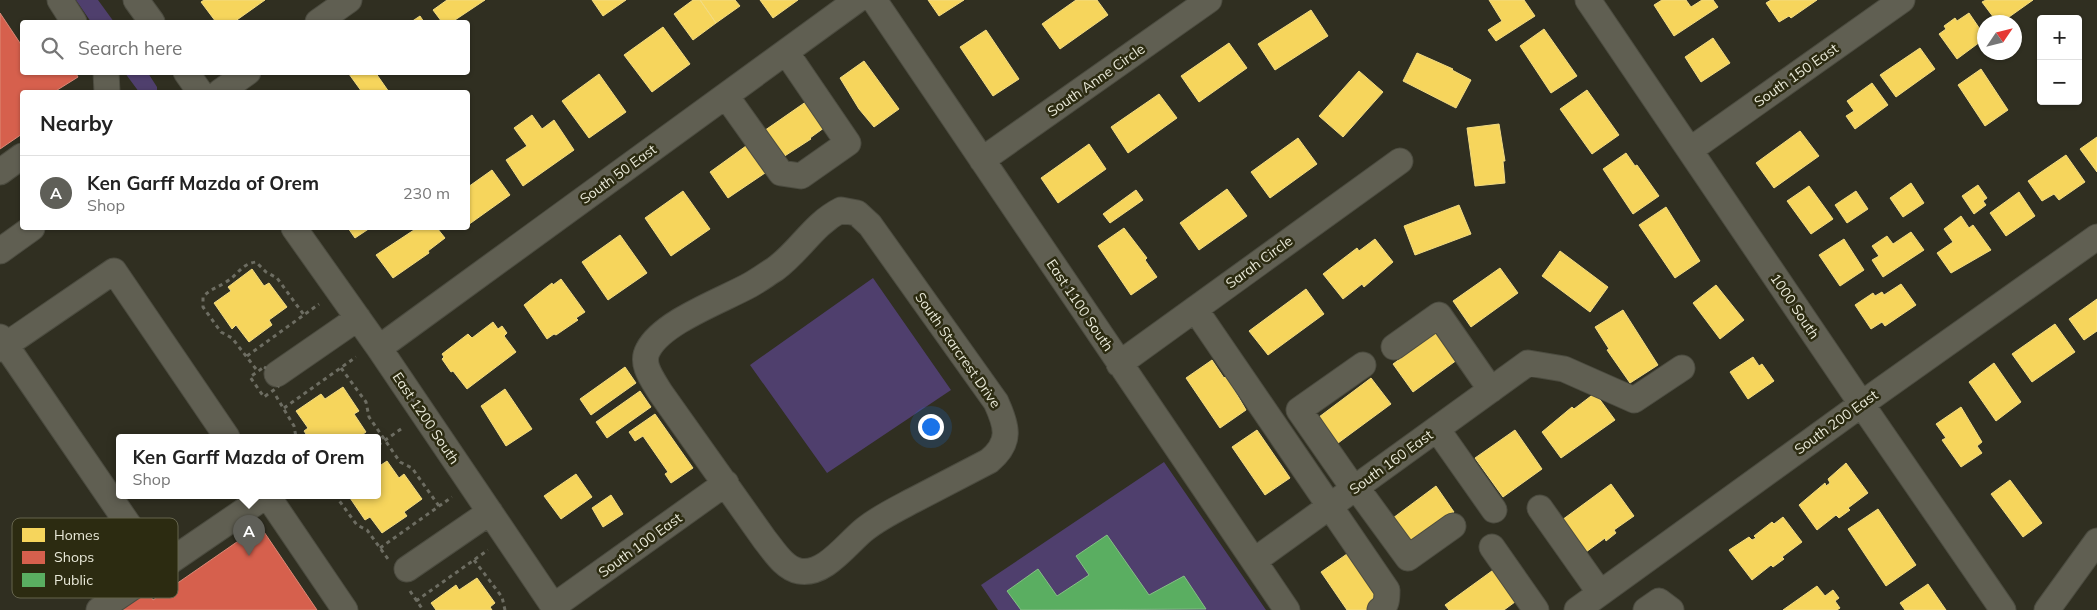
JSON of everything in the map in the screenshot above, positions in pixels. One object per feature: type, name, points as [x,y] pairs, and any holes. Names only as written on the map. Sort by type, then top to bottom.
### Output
[{"type":"street","points":[[60,0],[73,20]]},
{"type":"street","points":[[136,0],[151,20]]},
{"type":"street","points":[[321,20],[349,0]]},
{"type":"street","name":"South 50 East","points":[[367,353],[857,0]]},
{"type":"street","name":"East 1100 South","points":[[874,0],[1287,610]]},
{"type":"street","name":"South Anne Circle","points":[[982,160],[1209,0]]},
{"type":"street","name":"1000 South","points":[[1588,0],[1861,404],[2003,610]]},
{"type":"street","name":"South 150 East","points":[[1690,150],[1902,0]]},
{"type":"street","points":[[726,96],[781,173],[801,176],[848,143],[786,52]]},
{"type":"street","points":[[106,75],[107,90]]},
{"type":"street","points":[[188,75],[199,90]]},
{"type":"street","points":[[223,90],[244,75]]},
{"type":"street","points":[[0,172],[20,157]]},
{"type":"street","name":"Sarah Circle","points":[[1119,364],[1400,161]]},
{"type":"street","name":"South Starcrest Drive","points":[[841,210],[858,213],[870,225],[996,402],[1005,421],[1003,445],[999,452],[989,460],[884,516],[864,529],[833,558],[820,567],[809,571],[798,571],[782,560],[726,483],[660,392],[648,370],[645,360],[648,350],[669,329],[707,304],[750,285],[778,267],[818,225],[832,215],[841,210]]},
{"type":"street","points":[[0,251],[29,230]]},
{"type":"street","name":"East 1200 South","points":[[295,230],[358,318],[367,353],[490,512],[555,608]]},
{"type":"street","name":"South 200 East","points":[[1577,610],[1861,404],[2097,237]]},
{"type":"street","points":[[123,518],[2,344],[114,271],[225,434]]},
{"type":"street","points":[[1195,309],[1387,590],[1387,600],[1384,607],[1380,610]]},
{"type":"street","points":[[1394,347],[1439,315],[1491,390]]},
{"type":"street","points":[[269,379],[358,318]]},
{"type":"street","name":"South 160 East","points":[[1254,561],[1528,363],[1564,369],[1634,400],[1682,368]]},
{"type":"street","points":[[1363,365],[1300,410],[1355,488],[1408,558],[1453,526]]},
{"type":"street","points":[[1437,429],[1494,510]]},
{"type":"street","name":"South 100 East","points":[[555,608],[726,483]]},
{"type":"street","points":[[178,556],[261,499]]},
{"type":"street","points":[[270,499],[345,610]]},
{"type":"street","points":[[1540,508],[1600,593]]},
{"type":"street","points":[[401,572],[490,512]]},
{"type":"street","points":[[2047,610],[2097,541]]},
{"type":"street","points":[[1492,547],[1536,610]]},
{"type":"street","points":[[99,610],[117,598]]},
{"type":"street","points":[[1646,610],[1659,601],[1672,610]]},
{"type":"path","points":[[295,434],[294,426],[284,412],[284,408],[269,379],[244,355],[232,338],[221,332],[203,307],[203,298],[209,290],[227,282],[243,266],[256,262],[266,272],[278,278],[304,315]]},
{"type":"path","points":[[247,356],[319,304]]},
{"type":"path","points":[[284,408],[341,368],[367,353]]},
{"type":"path","points":[[341,368],[366,402],[369,418],[381,434]]},
{"type":"path","points":[[381,443],[404,426]]},
{"type":"path","points":[[381,434],[400,462],[412,468],[439,506]]},
{"type":"path","points":[[380,548],[452,497]]},
{"type":"path","points":[[337,499],[357,525],[368,530],[380,548],[401,572],[416,601],[423,610]]},
{"type":"path","points":[[416,601],[488,550]]},
{"type":"path","points":[[474,560],[502,597],[505,610]]},
{"type":"shaded area","points":[[76,0],[98,0],[113,20],[90,20]]},
{"type":"shaded area","points":[[126,75],[149,75],[157,87],[157,90],[138,90]]},
{"type":"shaded area","points":[[873,278],[951,390],[827,473],[750,365]]},
{"type":"shaded area","points":[[1164,462],[1266,610],[998,610],[981,585]]},
{"type":"building: Homes","points":[[204,0],[265,0],[237,20],[214,20],[201,2]]},
{"type":"building: Homes","points":[[447,0],[485,0],[455,20],[440,20],[433,10]]},
{"type":"building: Homes","points":[[592,0],[626,0],[603,16]]},
{"type":"building: Homes","points":[[693,0],[700,0],[716,23],[693,40],[674,14]]},
{"type":"building: Homes","points":[[700,0],[735,0],[740,6],[716,23]]},
{"type":"building: Homes","points":[[760,0],[798,0],[773,18]]},
{"type":"building: Homes","points":[[928,0],[964,0],[939,16]]},
{"type":"building: Homes","points":[[1076,0],[1097,0],[1108,15],[1060,49],[1042,24]]},
{"type":"building: Homes","points":[[1489,0],[1524,0],[1535,16],[1496,41],[1488,30],[1502,21]]},
{"type":"building: Homes","points":[[1662,0],[1686,0],[1691,7],[1702,0],[1713,0],[1718,7],[1674,36],[1654,5]]},
{"type":"building: Homes","points":[[1771,0],[1817,0],[1791,18],[1789,16],[1779,22],[1766,3]]},
{"type":"building: Homes","points":[[1986,0],[2033,0],[2012,15],[1992,15],[1982,2]]},
{"type":"building: Homes","points":[[1311,10],[1328,36],[1275,70],[1258,44]]},
{"type":"building: Homes","points":[[1969,13],[1977,25],[1977,44],[1957,59],[1939,34],[1946,29],[1944,26],[1955,18],[1957,21]]},
{"type":"building: Homes","points":[[420,16],[423,20],[414,20]]},
{"type":"building: Homes","points":[[663,27],[690,64],[652,92],[624,55]]},
{"type":"building: Homes","points":[[1544,29],[1577,76],[1551,93],[1520,46]]},
{"type":"building: Homes","points":[[986,30],[1019,79],[993,96],[960,47]]},
{"type":"building: Homes","points":[[1713,38],[1730,63],[1701,82],[1685,57]]},
{"type":"building: Homes","points":[[1229,43],[1247,68],[1199,102],[1181,76]]},
{"type":"building: Homes","points":[[1920,48],[1935,69],[1896,97],[1880,75]]},
{"type":"building: Homes","points":[[1417,53],[1453,69],[1471,80],[1456,108],[1403,81]]},
{"type":"building: Homes","points":[[864,61],[899,109],[874,127],[859,109],[840,78]]},
{"type":"building: Homes","points":[[1981,69],[2008,110],[1985,126],[1958,85]]},
{"type":"building: Homes","points":[[1359,71],[1383,92],[1343,137],[1319,116]]},
{"type":"building: Homes","points":[[599,74],[626,112],[589,138],[562,101]]},
{"type":"building: Homes","points":[[350,75],[377,75],[388,90],[361,90]]},
{"type":"building: Homes","points":[[1872,83],[1888,105],[1855,129],[1846,116],[1854,111],[1847,101]]},
{"type":"building: Homes","points":[[1587,90],[1619,135],[1592,154],[1560,109]]},
{"type":"building: Homes","points":[[1159,94],[1177,118],[1128,153],[1111,127]]},
{"type":"building: Homes","points":[[810,99],[828,125],[811,139],[780,159],[761,133]]},
{"type":"building: Homes","points":[[532,115],[542,129],[554,120],[574,150],[523,186],[506,160],[527,146],[514,128]]},
{"type":"building: Homes","points":[[1499,124],[1505,161],[1503,161],[1505,183],[1475,186],[1467,128]]},
{"type":"building: Homes","points":[[1800,131],[1819,156],[1774,188],[1756,163]]},
{"type":"building: Homes","points":[[2097,137],[2097,172],[2080,149]]},
{"type":"building: Homes","points":[[1298,138],[1317,164],[1270,198],[1251,172]]},
{"type":"building: Homes","points":[[1089,144],[1106,169],[1058,203],[1041,178]]},
{"type":"building: Homes","points":[[746,146],[765,173],[728,198],[710,172]]},
{"type":"building: Homes","points":[[1626,153],[1659,196],[1633,214],[1603,169]]},
{"type":"building: Homes","points":[[2066,155],[2085,182],[2059,200],[2054,194],[2042,201],[2028,181]]},
{"type":"building: Homes","points":[[492,170],[510,195],[470,224],[470,186]]},
{"type":"building: Homes","points":[[1911,183],[1924,203],[1903,217],[1890,198]]},
{"type":"building: Homes","points":[[1978,185],[1987,198],[1983,201],[1986,205],[1974,214],[1962,196]]},
{"type":"building: Homes","points":[[1809,186],[1833,219],[1811,234],[1787,201]]},
{"type":"building: Homes","points":[[1227,189],[1247,216],[1199,250],[1180,223]]},
{"type":"building: Homes","points":[[1136,190],[1143,200],[1110,223],[1103,214]]},
{"type":"building: Homes","points":[[683,191],[710,229],[671,256],[645,218]]},
{"type":"building: Homes","points":[[1856,191],[1868,209],[1847,223],[1835,205]]},
{"type":"building: Homes","points":[[2019,192],[2035,216],[2006,236],[1990,213]]},
{"type":"building: Homes","points":[[1459,205],[1471,234],[1415,255],[1404,226]]},
{"type":"building: Homes","points":[[1666,207],[1700,261],[1675,278],[1639,225]]},
{"type":"building: Homes","points":[[1961,216],[1969,228],[1973,225],[1991,250],[1951,273],[1937,253],[1953,242],[1944,229]]},
{"type":"building: Homes","points":[[1124,228],[1147,258],[1145,260],[1157,277],[1131,295],[1098,246]]},
{"type":"building: Homes","points":[[349,230],[367,230],[355,238]]},
{"type":"building: Homes","points":[[414,230],[439,230],[445,238],[428,251],[429,253],[393,278],[376,255]]},
{"type":"building: Homes","points":[[1911,232],[1924,250],[1883,277],[1872,260],[1879,256],[1872,246],[1887,236],[1893,244]]},
{"type":"building: Homes","points":[[620,235],[647,273],[608,300],[582,262]]},
{"type":"building: Homes","points":[[1375,239],[1393,262],[1364,287],[1362,284],[1343,299],[1323,274],[1357,248],[1359,251]]},
{"type":"building: Homes","points":[[1844,239],[1864,270],[1840,286],[1819,255]]},
{"type":"building: Homes","points":[[1560,251],[1608,287],[1590,312],[1542,276]]},
{"type":"building: Homes","points":[[1500,268],[1518,293],[1471,327],[1453,301]]},
{"type":"building: Homes","points":[[252,269],[264,286],[269,283],[287,307],[269,320],[272,325],[249,342],[236,325],[232,329],[214,303],[231,291],[228,287]]},
{"type":"building: Homes","points":[[561,279],[585,312],[576,318],[578,320],[547,339],[524,305],[552,283],[553,285]]},
{"type":"building: Homes","points":[[1901,284],[1916,305],[1885,326],[1882,322],[1871,329],[1855,305],[1873,293],[1875,296],[1882,292],[1884,295]]},
{"type":"building: Homes","points":[[1716,285],[1744,320],[1720,339],[1693,303]]},
{"type":"building: Homes","points":[[1306,289],[1324,314],[1268,355],[1249,331]]},
{"type":"building: Homes","points":[[2097,299],[2097,331],[2084,340],[2069,319]]},
{"type":"building: Homes","points":[[1623,310],[1658,365],[1630,383],[1607,350],[1609,349],[1595,327]]},
{"type":"building: Homes","points":[[493,322],[498,329],[502,326],[507,333],[504,336],[516,352],[467,389],[453,371],[451,372],[442,359],[444,357],[442,354],[468,334],[472,338]]},
{"type":"building: Homes","points":[[2055,324],[2075,352],[2032,382],[2012,354]]},
{"type":"building: Homes","points":[[1441,329],[1461,357],[1413,392],[1393,364]]},
{"type":"building: Homes","points":[[1753,357],[1759,366],[1762,364],[1774,381],[1748,399],[1730,372]]},
{"type":"building: Homes","points":[[1212,360],[1224,378],[1226,376],[1246,410],[1220,428],[1186,378]]},
{"type":"building: Homes","points":[[1994,363],[2021,402],[1996,421],[1969,382]]},
{"type":"building: Homes","points":[[625,367],[636,383],[591,415],[580,399]]},
{"type":"building: Homes","points":[[1371,378],[1391,404],[1334,446],[1315,420]]},
{"type":"building: Homes","points":[[343,387],[359,411],[354,414],[366,432],[363,434],[306,434],[304,431],[308,428],[296,411],[321,394],[325,399]]},
{"type":"building: Homes","points":[[505,389],[532,429],[506,446],[481,406]]},
{"type":"building: Homes","points":[[640,391],[651,407],[607,438],[596,422]]},
{"type":"building: Homes","points":[[1595,393],[1615,420],[1561,458],[1542,432],[1572,407],[1574,409]]},
{"type":"building: Homes","points":[[1961,407],[1982,442],[1977,446],[1982,453],[1961,467],[1942,440],[1946,438],[1936,424]]},
{"type":"building: Homes","points":[[655,414],[693,468],[671,483],[665,474],[668,472],[643,436],[635,441],[629,432]]},
{"type":"building: Homes","points":[[1257,430],[1290,478],[1265,495],[1232,447]]},
{"type":"building: Homes","points":[[1515,430],[1542,469],[1503,497],[1475,458]]},
{"type":"building: Homes","points":[[387,461],[399,478],[404,474],[422,499],[404,512],[407,516],[382,533],[370,517],[365,520],[351,499],[381,499],[381,465]]},
{"type":"building: Homes","points":[[1846,463],[1868,493],[1848,508],[1850,510],[1839,518],[1836,515],[1817,530],[1799,505],[1825,483],[1826,486],[1830,483],[1828,479]]},
{"type":"building: Homes","points":[[576,474],[592,497],[561,519],[544,496]]},
{"type":"building: Homes","points":[[2010,480],[2042,523],[2023,537],[1991,494]]},
{"type":"building: Homes","points":[[1611,484],[1634,516],[1614,530],[1616,533],[1606,541],[1605,538],[1586,552],[1562,520]]},
{"type":"building: Homes","points":[[1436,486],[1454,512],[1407,546],[1389,521]]},
{"type":"building: Homes","points":[[611,495],[623,514],[603,527],[592,508]]},
{"type":"building: Homes","points":[[1878,509],[1916,565],[1886,586],[1848,529]]},
{"type":"building: Homes","points":[[1783,517],[1802,542],[1782,557],[1784,559],[1773,567],[1771,565],[1752,580],[1729,550],[1749,537],[1752,540],[1756,538],[1754,536],[1772,522],[1774,524]]},
{"type":"building: Homes","points":[[1347,554],[1383,606],[1377,610],[1347,610],[1321,572]]},
{"type":"building: Homes","points":[[1496,568],[1519,599],[1504,610],[1449,610],[1445,605]]},
{"type":"building: Homes","points":[[477,578],[495,603],[490,607],[492,610],[436,610],[431,603],[456,585],[459,590]]},
{"type":"building: Homes","points":[[1928,584],[1946,610],[1905,610],[1900,603]]},
{"type":"building: Homes","points":[[1817,586],[1825,596],[1833,590],[1839,598],[1835,601],[1840,608],[1837,610],[1783,610]]},
{"type":"building: Shops","points":[[0,13],[20,43],[20,75],[77,75],[78,77],[57,90],[20,90],[20,135],[0,149]]},
{"type":"building: Shops","points":[[260,526],[317,610],[109,610],[126,598],[152,598],[153,600],[156,598],[178,598],[178,583]]},
{"type":"building: Public","points":[[1107,535],[1149,595],[1184,576],[1206,609],[1021,610],[1007,591],[1038,569],[1057,596],[1089,575],[1076,556]]},
{"type":"place","name":"Ken Garff Mazda of Orem","points":[[249,556]]}]
